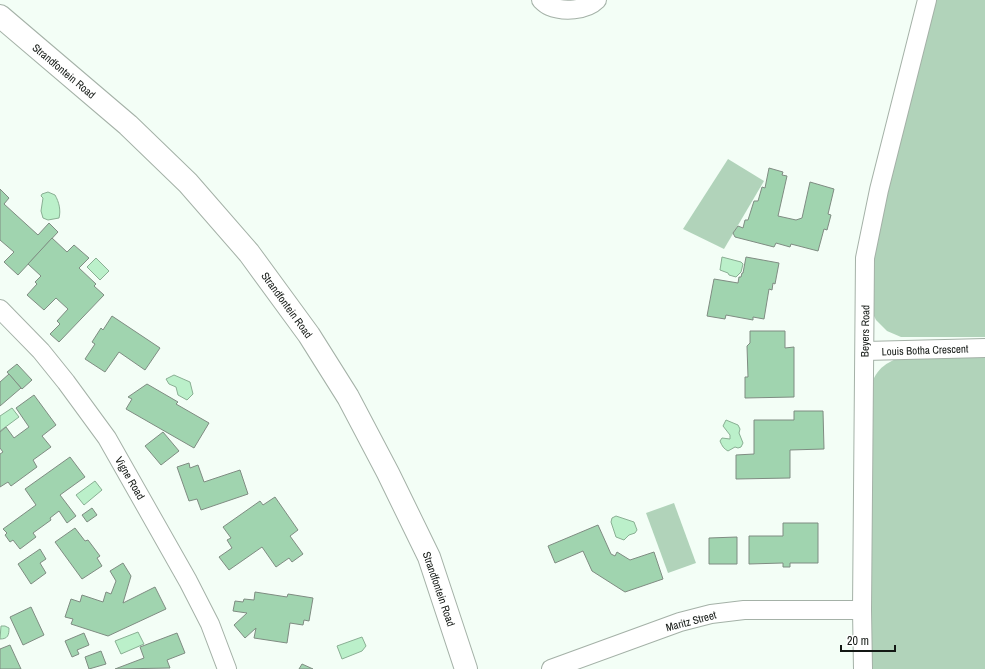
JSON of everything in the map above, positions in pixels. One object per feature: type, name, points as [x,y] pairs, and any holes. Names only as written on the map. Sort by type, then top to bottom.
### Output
[{"type":"main road","name":"Strandfontein Road","points":[[0,16],[128,125],[188,183],[249,253],[309,335],[348,397],[388,473],[429,557],[466,669]]},
{"type":"street","points":[[541,0],[548,6],[563,9],[580,8],[597,0]]},
{"type":"street","name":"Beyers Road","points":[[863,669],[862,610],[865,258],[879,190],[927,0]]},
{"type":"street","name":"Vigne Road","points":[[0,309],[42,351],[107,438],[188,581],[210,624],[227,669]]},
{"type":"street","name":"Louis Botha Crescent","points":[[864,352],[985,348]]},
{"type":"street","name":"Maritz Street","points":[[551,669],[680,622],[711,614],[744,610],[862,610]]},
{"type":"shaded area","points":[[935,0],[985,0],[985,337],[901,337],[887,331],[876,320],[865,298],[869,261]]},
{"type":"shaded area","points":[[728,159],[764,181],[724,249],[683,229]]},
{"type":"shaded area","points":[[48,192],[55,195],[58,200],[60,209],[59,218],[48,220],[43,218],[41,211],[43,198],[41,196],[42,194]]},
{"type":"shaded area","points":[[722,257],[741,262],[743,264],[741,272],[736,277],[720,270]]},
{"type":"shaded area","points":[[96,258],[109,271],[100,280],[87,267]]},
{"type":"shaded area","points":[[985,356],[985,669],[872,669],[869,396],[872,383],[878,372],[886,364],[899,358]]},
{"type":"shaded area","points":[[174,375],[190,382],[193,394],[187,400],[178,395],[176,387],[169,384],[166,379]]},
{"type":"shaded area","points":[[12,408],[19,417],[0,431],[0,416]]},
{"type":"shaded area","points":[[726,420],[738,425],[743,443],[741,447],[735,447],[728,451],[723,447],[720,441],[722,438],[730,439],[730,435],[723,426]]},
{"type":"shaded area","points":[[95,481],[102,490],[84,505],[76,495]]},
{"type":"shaded area","points":[[674,503],[696,563],[668,573],[646,513]]},
{"type":"shaded area","points":[[616,516],[634,522],[637,530],[635,533],[629,535],[624,540],[616,537],[611,522],[612,518]]},
{"type":"shaded area","points":[[1,626],[9,628],[8,635],[3,639],[0,639]]},
{"type":"shaded area","points":[[138,632],[144,644],[121,654],[115,641]]},
{"type":"shaded area","points":[[362,637],[366,646],[362,651],[342,659],[337,646]]},
{"type":"building","points":[[769,168],[783,172],[782,175],[787,176],[778,216],[796,220],[802,218],[810,182],[834,189],[828,214],[831,215],[827,230],[824,229],[818,251],[791,244],[790,247],[776,243],[774,247],[735,237],[733,233],[738,226],[743,228],[745,220],[748,220],[754,201],[758,201],[762,187],[765,188]]},
{"type":"building","points":[[0,189],[9,198],[4,204],[38,235],[49,223],[58,232],[18,275],[4,262],[14,252],[0,240]]},
{"type":"building","points":[[52,238],[67,252],[74,245],[89,258],[79,268],[96,284],[94,286],[104,295],[59,342],[50,334],[60,324],[57,321],[68,309],[56,298],[44,310],[27,295],[37,284],[35,282],[41,276],[28,264]]},
{"type":"building","points":[[746,257],[779,263],[775,284],[773,283],[772,290],[769,289],[764,319],[753,317],[753,320],[726,315],[725,319],[707,316],[714,279],[738,283],[739,277],[741,277],[743,273]]},
{"type":"building","points":[[112,316],[160,348],[145,370],[119,352],[105,372],[85,359],[95,344],[92,342],[101,328],[103,330]]},
{"type":"building","points":[[750,331],[785,331],[785,348],[794,347],[794,397],[745,398],[745,377],[748,377],[747,346],[750,343]]},
{"type":"building","points":[[17,364],[32,380],[22,389],[7,372]]},
{"type":"building","points":[[9,374],[21,388],[0,406],[0,382]]},
{"type":"building","points":[[147,384],[178,402],[176,404],[209,423],[194,448],[126,409],[132,399],[128,397]]},
{"type":"building","points":[[34,395],[56,425],[42,436],[51,447],[33,460],[37,467],[11,486],[8,482],[0,487],[0,454],[3,452],[0,448],[0,432],[6,427],[14,438],[29,427],[16,408]]},
{"type":"building","points":[[794,411],[823,411],[824,449],[790,450],[790,478],[736,479],[736,455],[754,454],[754,420],[794,420]]},
{"type":"building","points":[[163,432],[179,451],[161,465],[145,446]]},
{"type":"building","points":[[70,457],[85,477],[60,495],[76,516],[67,523],[59,511],[50,518],[51,520],[33,533],[36,537],[20,549],[13,540],[10,542],[5,535],[7,533],[3,529],[36,505],[25,489]]},
{"type":"building","points":[[189,463],[190,468],[198,465],[204,482],[240,470],[248,494],[201,510],[197,499],[189,501],[177,467]]},
{"type":"building","points":[[275,497],[298,530],[290,536],[303,554],[292,562],[289,558],[276,567],[262,547],[229,570],[219,557],[232,548],[227,540],[231,538],[223,527],[260,501],[263,505]]},
{"type":"building","points":[[92,508],[97,515],[87,522],[82,515]]},
{"type":"building","points":[[783,523],[818,523],[818,563],[790,563],[790,567],[783,567],[783,563],[749,564],[749,536],[783,536]]},
{"type":"building","points":[[598,525],[611,554],[615,556],[617,552],[630,560],[654,552],[663,579],[625,592],[592,571],[583,551],[555,563],[548,546]]},
{"type":"building","points":[[75,528],[85,541],[88,540],[100,556],[97,558],[102,566],[82,579],[55,542]]},
{"type":"building","points":[[737,537],[737,564],[709,564],[709,538]]},
{"type":"building","points":[[40,549],[46,559],[40,563],[46,573],[31,584],[18,564]]},
{"type":"building","points":[[123,563],[131,576],[123,603],[155,587],[166,609],[108,636],[71,624],[73,619],[65,617],[71,599],[80,602],[82,595],[103,602],[106,592],[111,594],[116,581],[110,571]]},
{"type":"building","points":[[255,592],[287,597],[288,594],[313,598],[309,621],[304,620],[303,625],[290,623],[287,643],[254,638],[256,628],[245,638],[234,625],[247,613],[233,611],[235,601],[243,602],[244,599],[254,600]]},
{"type":"building","points":[[31,607],[44,635],[23,645],[10,617]]},
{"type":"building","points":[[84,633],[89,645],[77,650],[79,654],[72,657],[65,641]]},
{"type":"building","points":[[177,633],[185,653],[167,660],[170,668],[115,669],[144,658],[140,647]]},
{"type":"building","points":[[10,645],[21,669],[0,669],[0,649]]},
{"type":"building","points":[[101,651],[106,664],[89,669],[85,657]]},
{"type":"building","points":[[302,664],[313,669],[299,669]]}]
